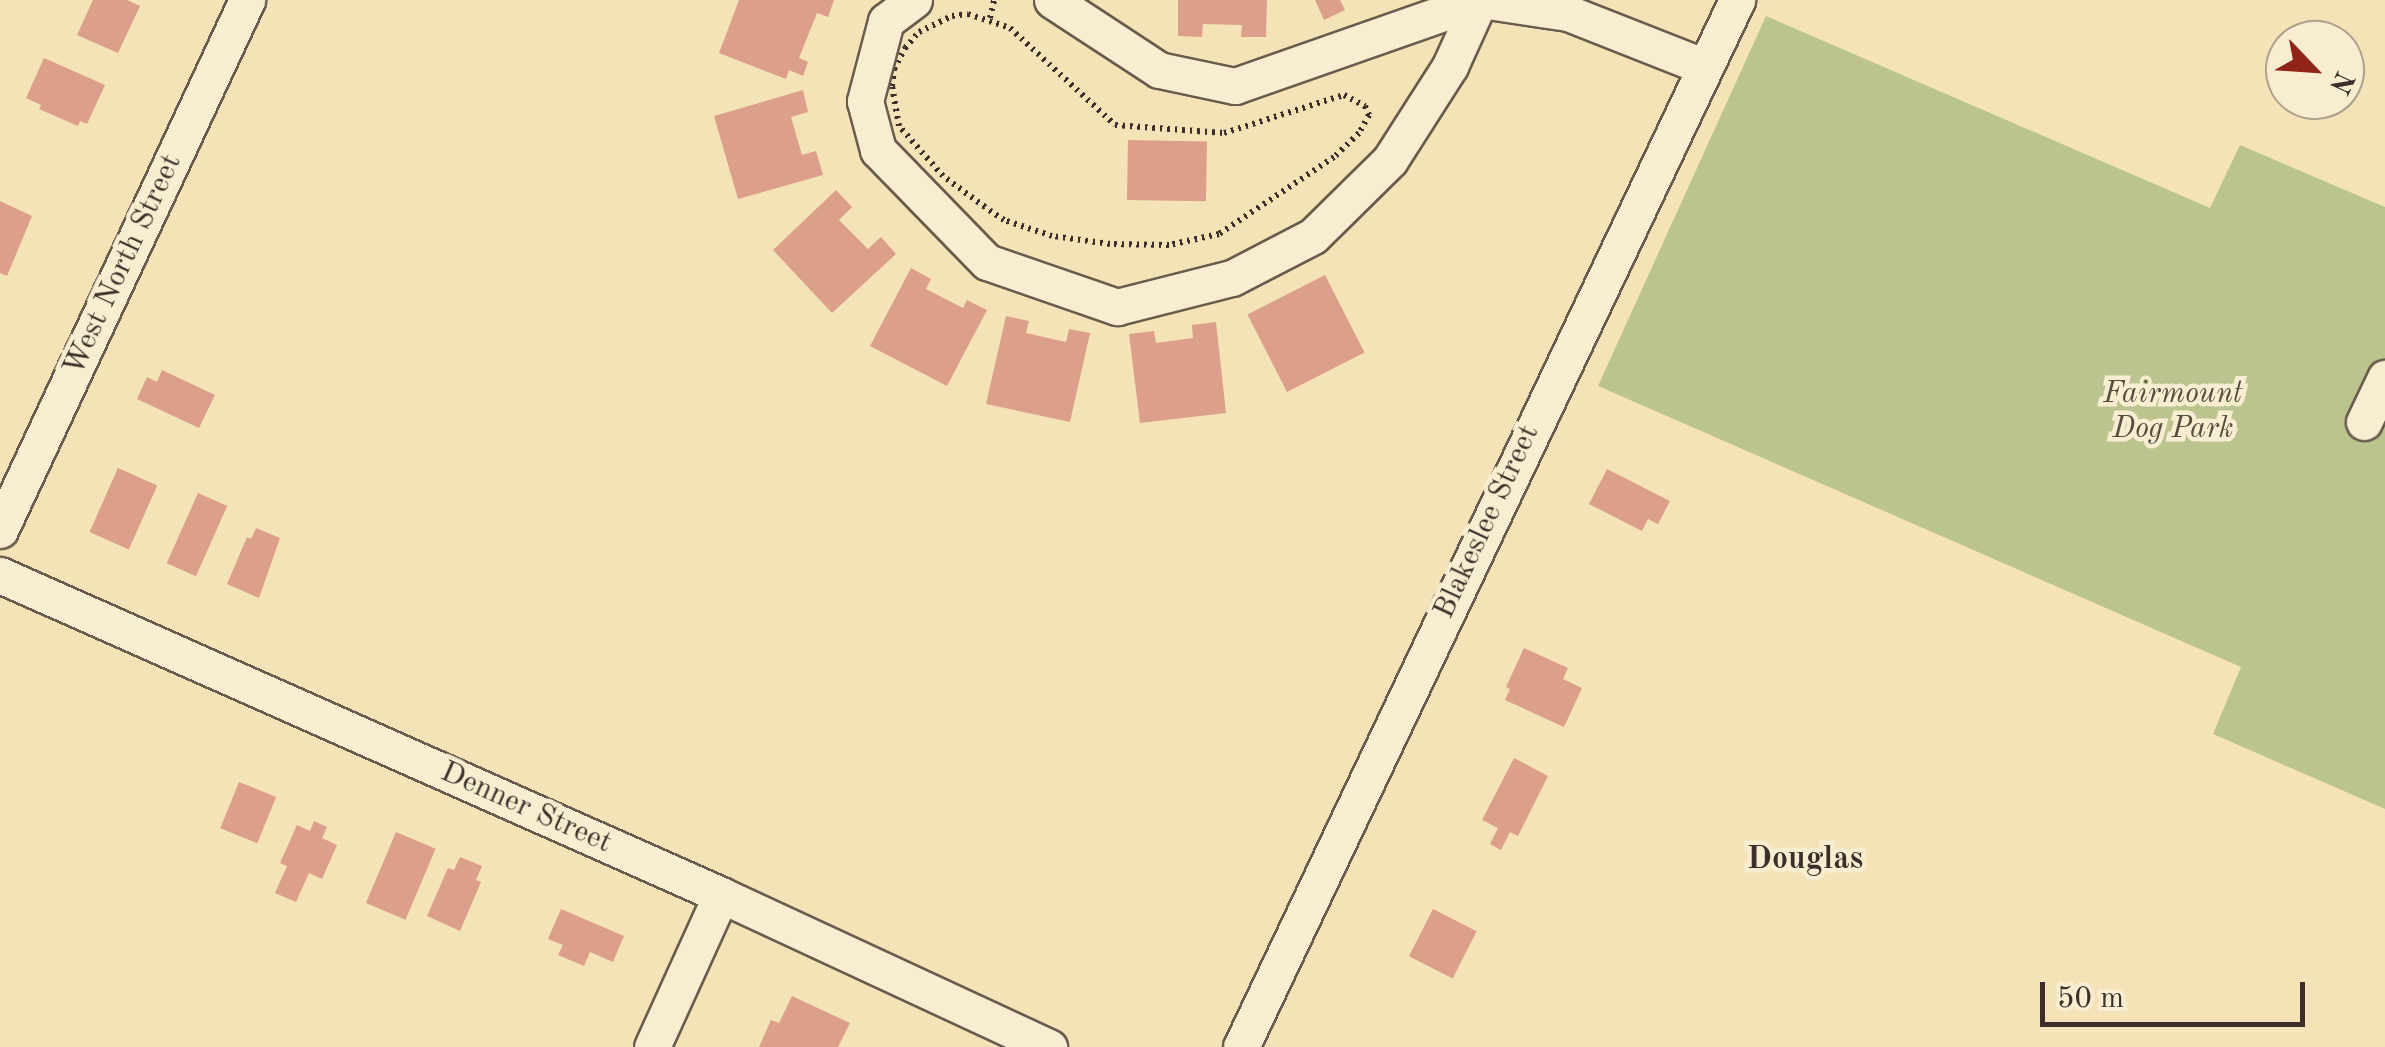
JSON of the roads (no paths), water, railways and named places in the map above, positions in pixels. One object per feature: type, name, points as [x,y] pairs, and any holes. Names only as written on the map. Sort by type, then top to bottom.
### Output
[{"type":"street","name":"West North Street","points":[[0,530],[248,0]]},
{"type":"street","points":[[914,0],[886,21],[865,102],[878,150],[986,262],[1117,307],[1232,278],[1314,236],[1390,160],[1450,66],[1480,0]]},
{"type":"street","points":[[1052,0],[1160,70],[1235,86],[1480,0],[1568,13],[1705,67]]},
{"type":"street","name":"Blakeslee Street","points":[[1241,1047],[1737,0]]},
{"type":"street","points":[[2364,422],[2385,378]]},
{"type":"street","name":"Denner Street","points":[[0,575],[721,894],[1049,1047]]},
{"type":"street","points":[[652,1047],[721,894]]},
{"type":"district","name":"Douglas","points":[[1805,860]]},
{"type":"park label","name":"Fairmount Dog Park","points":[[2173,411]]}]
